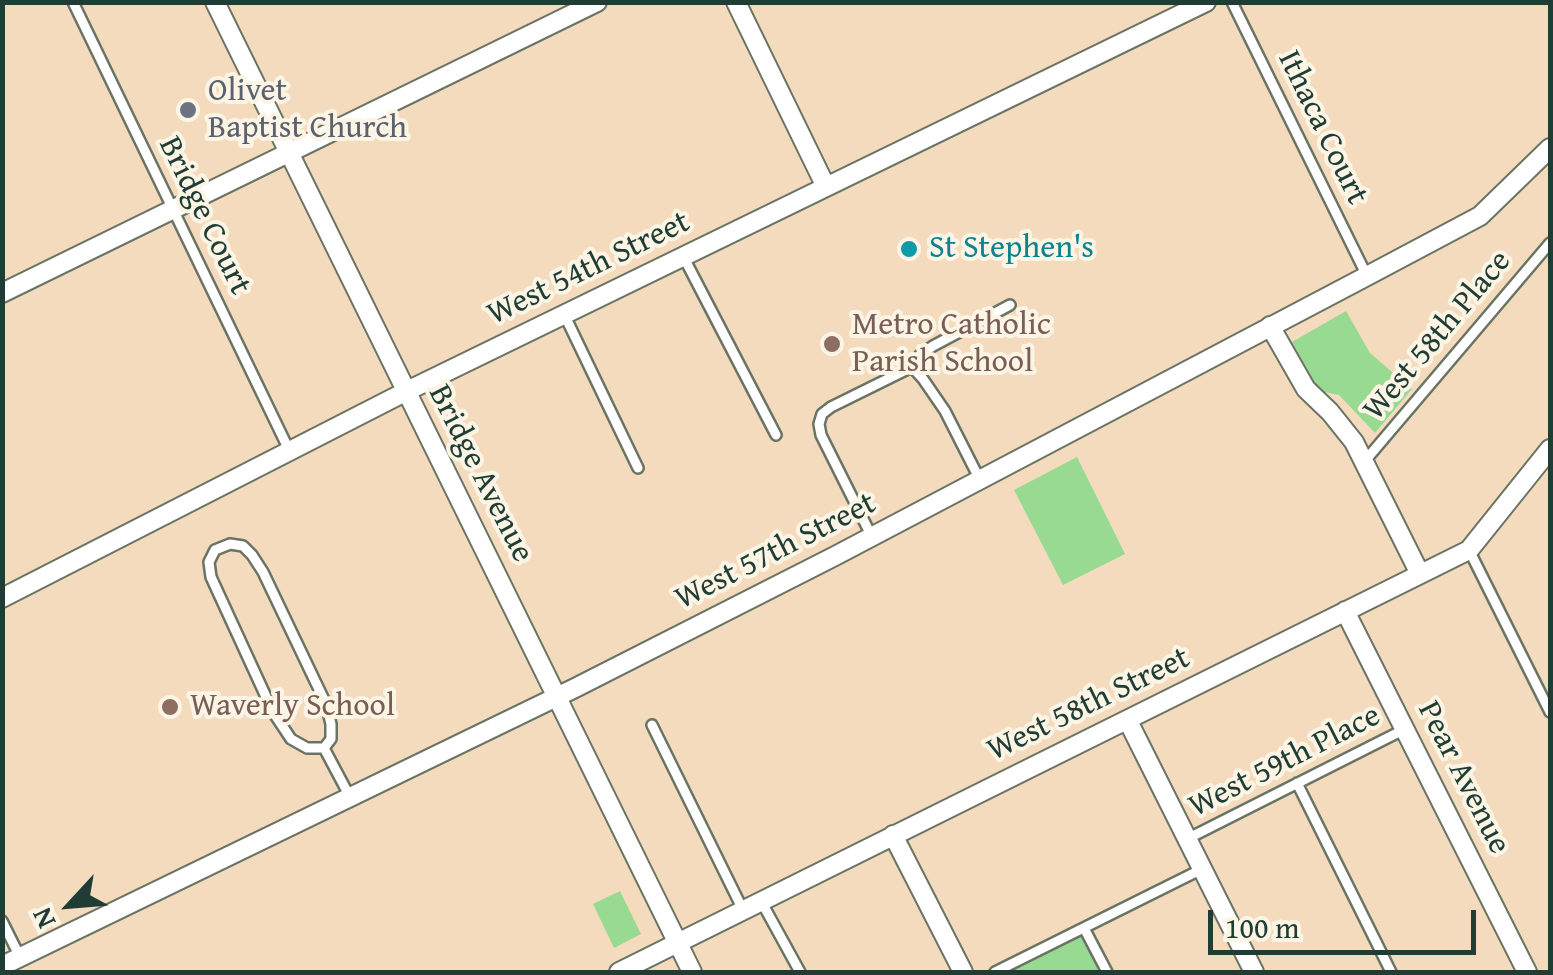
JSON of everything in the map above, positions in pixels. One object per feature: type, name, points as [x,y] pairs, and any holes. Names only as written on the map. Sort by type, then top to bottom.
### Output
[{"type":"street","name":"Bridge Avenue","points":[[215,2],[692,972]]},
{"type":"street","points":[[2,292],[597,2]]},
{"type":"street","points":[[736,2],[826,187]]},
{"type":"street","name":"West 54th Street","points":[[2,598],[405,392],[1206,2]]},
{"type":"street","name":"West 57th Street","points":[[2,966],[558,696],[872,537],[1367,276],[1480,216],[1550,148]]},
{"type":"street","points":[[1270,326],[1306,389],[1354,442],[1420,574]]},
{"type":"street","name":"West 58th Street","points":[[619,972],[1468,550],[1550,449]]},
{"type":"street","name":"Pear Avenue","points":[[1346,610],[1527,972]]},
{"type":"street","points":[[1128,720],[1254,972]]},
{"type":"street","points":[[893,835],[964,972]]},
{"type":"lane","name":"Bridge Court","points":[[72,2],[290,452]]},
{"type":"lane","name":"Ithaca Court","points":[[1232,2],[1367,276]]},
{"type":"lane","name":"West 58th Place","points":[[1364,462],[1550,242]]},
{"type":"lane","points":[[682,256],[776,435]]},
{"type":"lane","points":[[872,537],[822,434],[822,414],[830,406],[912,367],[920,354],[1010,305]]},
{"type":"lane","points":[[564,314],[638,468]]},
{"type":"lane","points":[[912,367],[940,402],[980,480]]},
{"type":"lane","points":[[230,544],[242,546],[262,572],[326,704],[331,739],[324,748],[308,748],[291,739],[272,712],[212,578],[208,562],[216,550],[230,544]]},
{"type":"lane","points":[[1468,550],[1550,712]]},
{"type":"lane","points":[[652,725],[744,910]]},
{"type":"lane","name":"West 59th Place","points":[[1187,839],[1405,729]]},
{"type":"lane","points":[[324,748],[350,797]]},
{"type":"lane","points":[[1297,783],[1391,972]]},
{"type":"lane","name":"West 59th Place","points":[[995,972],[1202,868]]},
{"type":"lane","points":[[761,902],[800,972]]},
{"type":"lane","points":[[2,920],[20,957]]},
{"type":"lane","points":[[1084,928],[1106,972]]},
{"type":"green space","points":[[1346,311],[1370,353],[1412,389],[1375,433],[1339,395],[1319,391],[1292,342]]},
{"type":"green space","points":[[1077,457],[1125,554],[1063,585],[1014,490]]},
{"type":"green space","points":[[620,891],[641,934],[614,948],[593,904]]},
{"type":"green space","points":[[1084,928],[1107,972],[995,972]]},
{"type":"place","name":"Olivet Baptist Church","points":[[188,110]]},
{"type":"place","name":"St Stephen's","points":[[909,249]]},
{"type":"place","name":"Metro Catholic Parish School","points":[[832,344]]},
{"type":"place","name":"Waverly School","points":[[170,707]]}]
